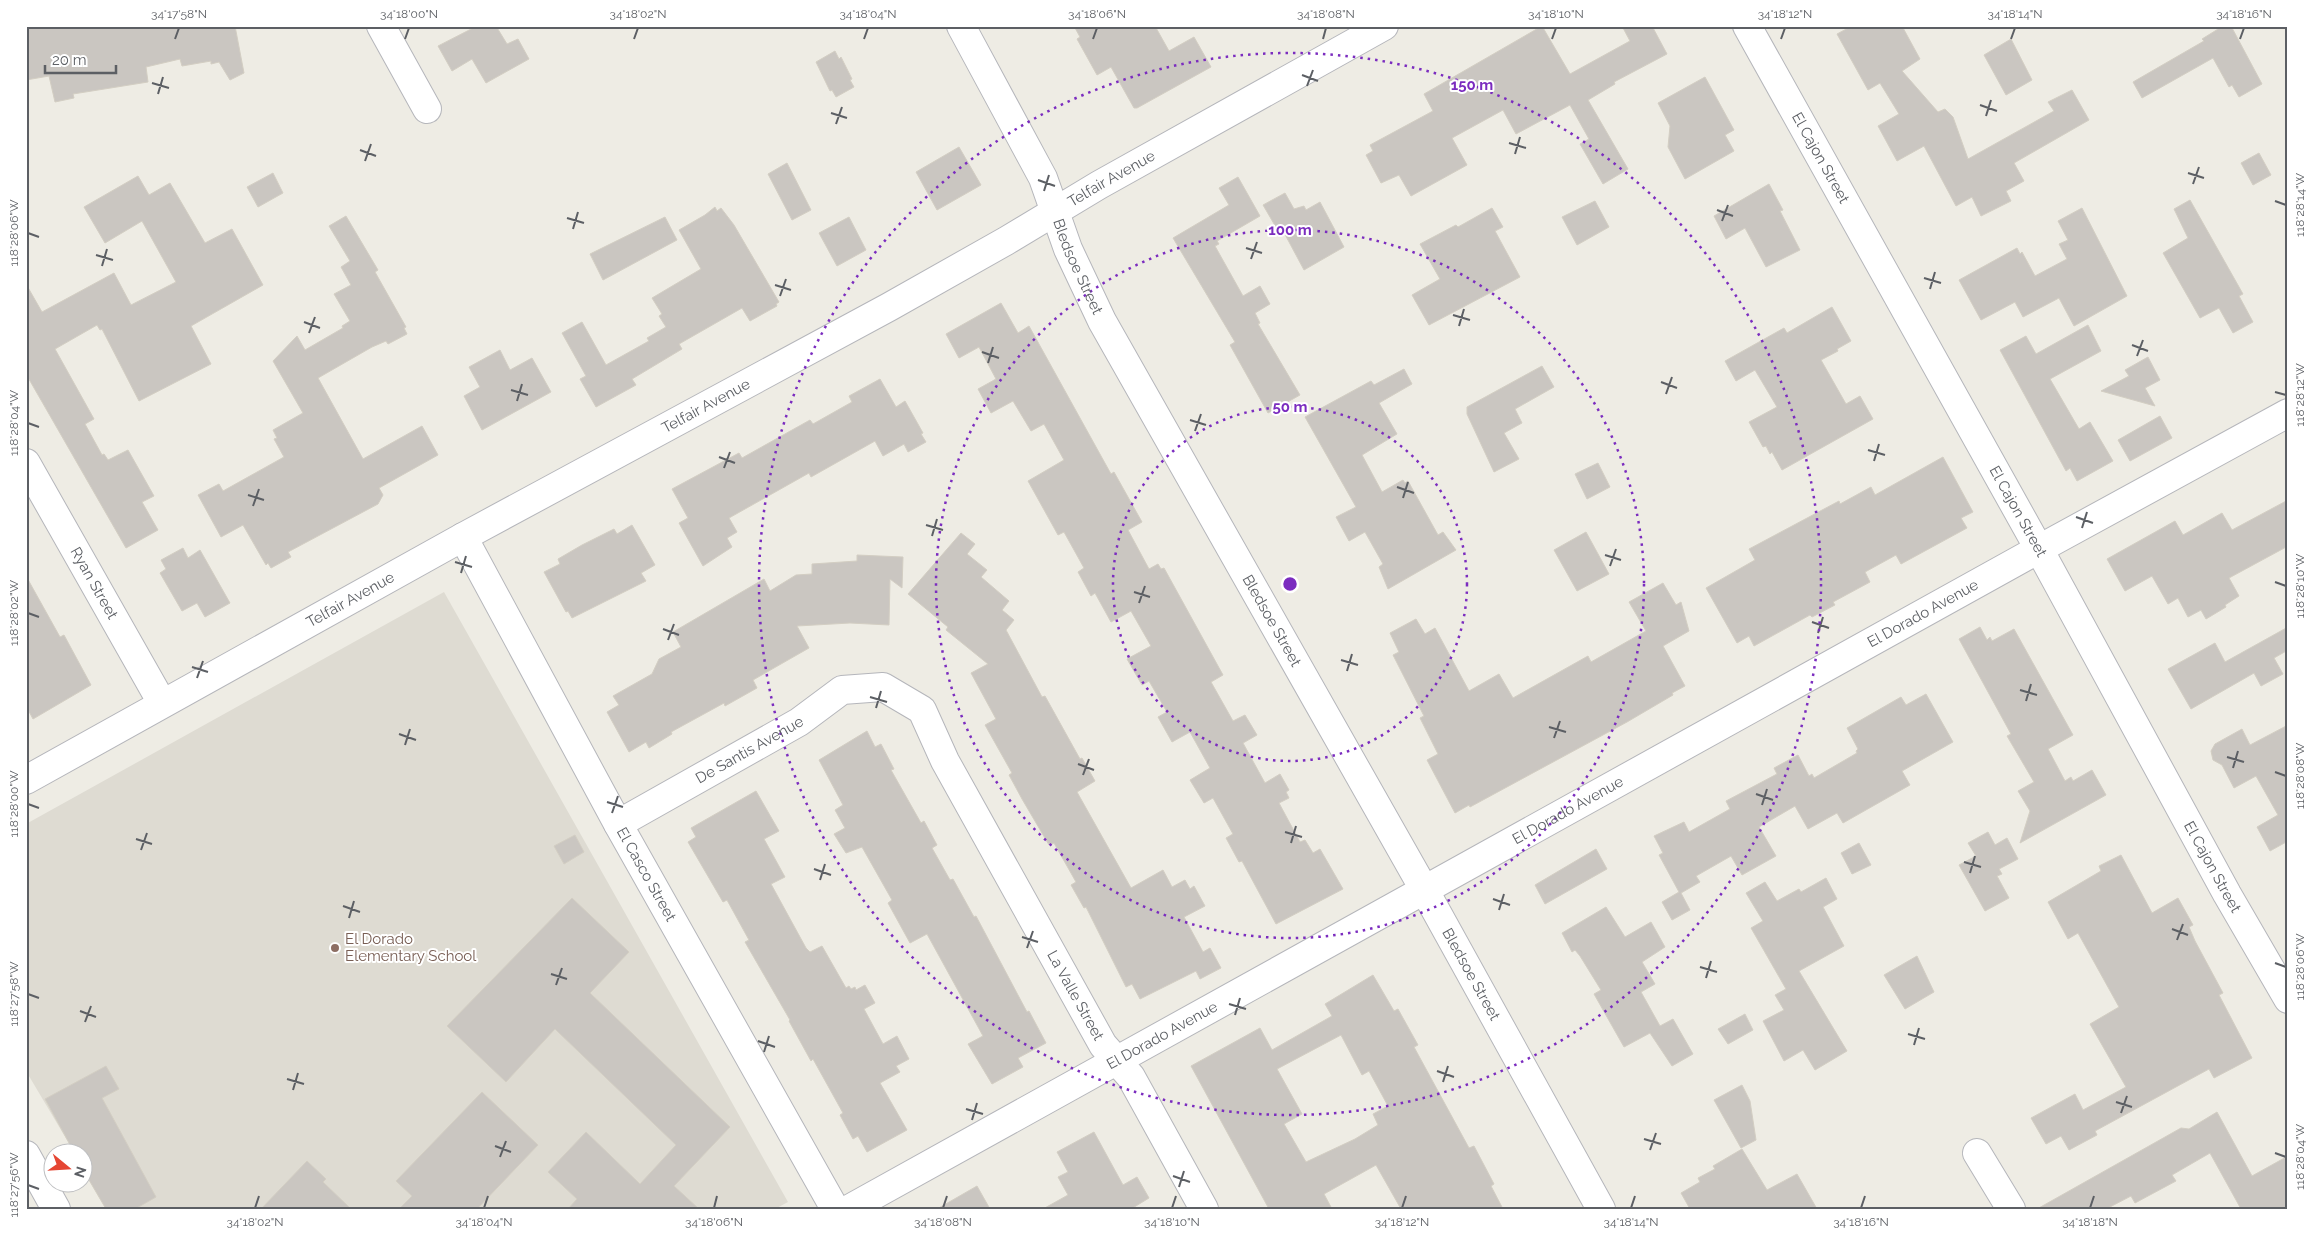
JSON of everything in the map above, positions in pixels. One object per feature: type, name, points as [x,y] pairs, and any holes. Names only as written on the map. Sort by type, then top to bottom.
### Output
[{"type":"street","points":[[381,26],[427,109]]},
{"type":"street","name":"Bledsoe Street","points":[[960,26],[1043,178],[1075,265],[1102,321],[1601,1209]]},
{"type":"street","name":"Telfair Avenue","points":[[26,780],[463,537],[889,307],[1384,26]]},
{"type":"street","name":"El Cajon Street","points":[[1747,26],[2039,549],[2227,894],[2288,999]]},
{"type":"street","name":"El Dorado Avenue","points":[[849,1209],[2039,549],[2288,413]]},
{"type":"street","name":"Ryan Street","points":[[26,463],[162,703]]},
{"type":"street","name":"El Casco Street","points":[[463,537],[618,824],[835,1209]]},
{"type":"street","name":"De Santis Avenue","points":[[618,824],[799,722],[842,690],[883,687]]},
{"type":"street","name":"La Valle Street","points":[[883,687],[922,710],[950,769],[1103,1045],[1131,1077],[1204,1209]]},
{"type":"street","points":[[1977,1153],[2011,1209]]},
{"type":"street","points":[[26,1155],[56,1209]]},
{"type":"shaded area","name":"El Dorado Elementary School","points":[[444,592],[788,1202],[775,1209],[107,1209],[92,1175],[92,1142],[68,1142],[26,1071],[26,824]]},
{"type":"building","points":[[26,26],[235,26],[244,73],[230,80],[219,62],[211,64],[211,61],[182,66],[180,59],[146,67],[148,82],[73,94],[74,98],[55,102],[49,76],[26,80]]},
{"type":"building","points":[[477,26],[496,26],[507,44],[518,39],[529,59],[486,83],[472,59],[452,71],[438,46]]},
{"type":"building","points":[[1074,26],[1155,26],[1169,51],[1194,37],[1211,67],[1134,108],[1111,67],[1097,75],[1077,39],[1080,37]]},
{"type":"building","points":[[1542,26],[1570,74],[1630,41],[1622,26],[1652,26],[1667,54],[1614,82],[1615,84],[1588,100],[1628,169],[1603,184],[1580,144],[1589,139],[1570,105],[1516,134],[1503,110],[1452,138],[1467,165],[1411,196],[1399,175],[1381,183],[1366,155],[1373,151],[1370,145],[1433,111],[1424,94]]},
{"type":"building","points":[[1852,26],[1902,26],[1920,59],[1902,71],[1938,112],[1945,109],[1953,117],[1968,159],[2054,111],[2048,102],[2072,90],[2089,120],[2014,163],[2024,181],[2006,191],[2011,201],[1981,216],[1972,197],[1956,206],[1924,146],[1897,161],[1878,126],[1899,114],[1880,83],[1868,90],[1837,34]]},
{"type":"building","points":[[2223,26],[2231,26],[2262,84],[2239,97],[2232,85],[2229,87],[2213,58],[2142,98],[2133,82],[2204,41],[2202,39]]},
{"type":"building","points":[[2011,39],[2032,80],[2006,95],[1984,55]]},
{"type":"building","points":[[835,51],[839,59],[841,57],[854,87],[836,97],[832,90],[830,91],[816,62]]},
{"type":"building","points":[[1705,77],[1734,130],[1725,135],[1734,151],[1685,179],[1668,147],[1670,126],[1658,103]]},
{"type":"building","points":[[959,147],[981,185],[937,210],[916,172]]},
{"type":"building","points":[[2259,153],[2271,175],[2253,185],[2241,163]]},
{"type":"building","points":[[787,163],[811,210],[792,220],[768,174]]},
{"type":"building","points":[[273,173],[283,193],[258,207],[247,187]]},
{"type":"building","points":[[138,176],[149,195],[170,183],[205,243],[232,229],[263,285],[191,326],[211,364],[139,401],[102,329],[100,330],[97,325],[55,349],[94,419],[85,424],[102,455],[104,454],[108,460],[128,450],[154,496],[142,502],[158,530],[126,548],[26,374],[26,284],[42,312],[114,273],[131,305],[176,282],[142,221],[105,243],[84,207]]},
{"type":"building","points":[[1238,177],[1260,216],[1217,241],[1219,244],[1215,246],[1243,296],[1260,286],[1270,304],[1255,313],[1260,323],[1258,324],[1300,395],[1268,413],[1230,345],[1235,342],[1173,238],[1229,205],[1219,188]]},
{"type":"building","points":[[1769,184],[1783,210],[1780,211],[1800,250],[1766,267],[1745,228],[1726,239],[1714,216]]},
{"type":"building","points":[[1285,193],[1294,209],[1304,206],[1306,210],[1320,202],[1344,247],[1304,270],[1281,227],[1277,229],[1263,205]]},
{"type":"building","points":[[2190,200],[2243,294],[2239,296],[2253,322],[2233,333],[2219,308],[2200,318],[2163,253],[2188,238],[2174,209]]},
{"type":"building","points":[[1595,201],[1609,227],[1577,245],[1562,217]]},
{"type":"building","points":[[715,207],[717,211],[721,208],[734,225],[779,302],[776,304],[777,306],[750,321],[742,308],[679,344],[682,349],[632,379],[636,385],[596,407],[580,379],[586,376],[562,333],[582,322],[606,365],[649,341],[647,338],[666,327],[659,316],[662,314],[652,298],[701,269],[679,230]]},
{"type":"building","points":[[1492,208],[1503,227],[1495,231],[1520,277],[1429,325],[1412,295],[1440,279],[1420,244],[1456,225],[1458,227]]},
{"type":"building","points":[[2082,208],[2127,296],[2074,326],[2059,298],[2023,317],[2015,302],[1981,320],[1959,280],[2017,248],[2020,254],[2022,252],[2035,276],[2067,259],[2059,244],[2068,240],[2058,221]]},
{"type":"building","points":[[346,216],[378,270],[375,272],[406,327],[404,328],[407,334],[388,344],[386,341],[372,347],[318,378],[363,459],[422,426],[438,455],[379,488],[383,495],[378,504],[288,552],[291,557],[271,568],[268,563],[266,565],[243,525],[221,537],[198,495],[219,484],[223,491],[284,457],[274,439],[277,438],[273,430],[303,413],[273,361],[297,336],[305,350],[343,328],[342,326],[350,321],[334,294],[351,285],[341,267],[350,261],[329,226]]},
{"type":"building","points":[[665,217],[677,240],[603,280],[590,254]]},
{"type":"building","points":[[849,217],[866,250],[837,266],[819,233]]},
{"type":"building","points":[[1001,303],[1018,333],[1029,326],[1111,474],[1114,472],[1142,522],[1128,530],[1149,569],[1158,564],[1161,569],[1164,568],[1223,675],[1211,682],[1233,721],[1245,715],[1257,735],[1243,743],[1265,783],[1280,774],[1289,790],[1286,792],[1289,798],[1279,803],[1300,842],[1305,840],[1313,853],[1320,849],[1343,889],[1276,924],[1242,861],[1239,862],[1226,838],[1233,834],[1213,798],[1204,803],[1190,780],[1210,768],[1190,732],[1172,742],[1158,717],[1167,712],[1149,681],[1142,685],[1127,659],[1151,646],[1131,611],[1111,622],[1095,593],[1091,596],[1078,572],[1084,568],[1064,532],[1058,535],[1028,481],[1064,460],[1044,424],[1031,431],[1013,401],[991,413],[978,389],[996,379],[979,347],[959,358],[946,334]]},
{"type":"building","points":[[1832,307],[1851,341],[1821,360],[1846,404],[1860,396],[1873,419],[1782,470],[1772,452],[1770,454],[1766,446],[1763,447],[1749,422],[1777,407],[1755,370],[1736,381],[1725,361],[1784,328],[1787,333]]},
{"type":"building","points":[[2088,325],[2101,351],[2050,379],[2079,429],[2090,422],[2113,461],[2077,481],[2070,468],[2066,471],[2000,350],[2026,336],[2036,354]]},
{"type":"building","points":[[500,350],[510,370],[532,358],[551,392],[482,430],[464,396],[480,387],[469,367]]},
{"type":"building","points":[[2148,357],[2160,380],[2145,388],[2155,406],[2101,391],[2129,376],[2125,370]]},
{"type":"building","points":[[1542,366],[1554,387],[1515,409],[1522,423],[1504,433],[1519,459],[1494,472],[1467,414],[1467,407]]},
{"type":"building","points":[[1404,369],[1412,384],[1379,403],[1397,434],[1362,455],[1382,492],[1403,480],[1405,483],[1408,481],[1438,535],[1443,532],[1456,550],[1388,589],[1379,567],[1383,564],[1365,532],[1349,541],[1336,517],[1356,507],[1305,417],[1371,381],[1374,385]]},
{"type":"building","points":[[880,379],[896,407],[905,401],[926,442],[908,452],[904,444],[883,456],[875,441],[811,477],[809,473],[729,518],[737,532],[727,538],[732,547],[703,566],[679,523],[688,518],[672,489],[739,453],[742,458],[810,420],[813,424],[852,402],[849,396]]},
{"type":"building","points":[[2160,416],[2172,438],[2130,461],[2118,440]]},
{"type":"building","points":[[1943,457],[1973,512],[1961,518],[1967,528],[1901,564],[1896,555],[1865,572],[1870,582],[1833,602],[1835,605],[1812,617],[1810,615],[1754,646],[1749,636],[1737,643],[1706,588],[1755,560],[1749,549],[1839,501],[1840,504],[1871,487],[1875,495]]},
{"type":"building","points":[[1598,463],[1610,487],[1587,499],[1575,474]]},
{"type":"building","points":[[2288,500],[2288,546],[2229,578],[2239,596],[2225,605],[2226,607],[2206,619],[2201,610],[2188,617],[2178,598],[2168,604],[2152,576],[2125,591],[2107,559],[2175,521],[2183,535],[2222,513],[2232,530]]},
{"type":"building","points":[[632,525],[655,565],[641,573],[646,581],[572,618],[568,611],[566,612],[544,572],[560,564],[558,559],[582,545],[614,529],[617,534]]},
{"type":"building","points":[[1586,532],[1609,574],[1577,591],[1554,550]]},
{"type":"building","points":[[961,533],[975,544],[967,554],[987,570],[981,577],[1009,601],[1002,610],[1014,620],[1006,630],[1042,697],[1045,696],[1080,759],[1082,758],[1095,781],[1077,792],[1131,888],[1163,870],[1172,887],[1185,880],[1190,889],[1194,886],[1205,906],[1184,917],[1203,952],[1210,948],[1221,968],[1200,979],[1196,971],[1140,999],[1132,984],[1126,987],[1086,907],[1084,908],[1071,885],[1076,882],[1054,843],[1049,845],[1022,799],[1009,775],[1012,773],[985,725],[996,719],[971,673],[988,664],[946,630],[948,627],[908,594]]},
{"type":"building","points":[[183,548],[188,558],[200,550],[230,603],[205,617],[197,603],[182,611],[160,573],[166,569],[161,560]]},
{"type":"building","points":[[857,555],[903,557],[902,588],[890,579],[889,625],[850,623],[797,626],[809,648],[753,680],[757,688],[725,706],[724,703],[671,732],[672,734],[649,748],[646,742],[629,752],[607,712],[619,705],[613,696],[652,674],[659,659],[681,647],[673,632],[764,579],[770,591],[796,575],[812,574],[812,564],[857,561]]},
{"type":"building","points":[[26,576],[60,637],[64,635],[91,685],[33,719],[26,706]]},
{"type":"building","points":[[1663,583],[1676,605],[1681,602],[1689,631],[1663,646],[1685,686],[1627,722],[1470,807],[1469,805],[1455,813],[1427,760],[1438,754],[1420,718],[1424,716],[1393,655],[1399,652],[1390,633],[1416,619],[1425,634],[1435,628],[1469,691],[1499,674],[1513,698],[1588,656],[1591,662],[1646,631],[1629,602]]},
{"type":"building","points":[[1980,627],[1987,640],[1990,637],[1992,641],[2014,629],[2073,735],[2048,749],[2065,781],[2071,777],[2073,781],[2092,770],[2106,795],[2020,843],[2030,811],[2018,791],[2034,782],[2007,736],[2011,734],[1959,639]]},
{"type":"building","points":[[2288,627],[2288,650],[2274,658],[2283,674],[2261,686],[2254,673],[2191,709],[2168,669],[2215,643],[2225,662]]},
{"type":"building","points":[[1926,694],[1953,742],[1902,771],[1910,785],[1843,823],[1837,813],[1808,829],[1795,806],[1759,827],[1776,856],[1742,875],[1731,856],[1696,876],[1700,882],[1681,893],[1690,910],[1672,920],[1662,902],[1679,892],[1659,855],[1663,853],[1654,836],[1684,822],[1689,832],[1730,809],[1726,801],[1777,774],[1774,768],[1798,755],[1809,776],[1812,774],[1814,778],[1857,753],[1858,749],[1847,728],[1901,697],[1906,705]]},
{"type":"building","points":[[2288,725],[2288,841],[2270,851],[2257,827],[2278,815],[2256,776],[2234,788],[2222,765],[2213,760],[2211,751],[2215,744],[2242,729],[2250,745]]},
{"type":"building","points":[[867,731],[875,747],[881,744],[894,769],[891,770],[921,823],[924,821],[937,845],[932,848],[950,880],[953,879],[974,917],[976,916],[1027,1012],[1029,1011],[1046,1043],[1018,1058],[1023,1067],[992,1084],[968,1044],[983,1036],[927,934],[910,943],[888,903],[892,900],[862,847],[846,853],[834,834],[845,828],[835,810],[843,805],[819,760]]},
{"type":"building","points":[[756,791],[779,831],[764,839],[785,877],[771,884],[806,948],[810,952],[822,946],[846,988],[849,986],[851,989],[855,987],[856,990],[865,985],[875,1003],[864,1009],[883,1044],[897,1036],[909,1059],[896,1066],[900,1072],[880,1083],[907,1130],[867,1152],[858,1136],[853,1139],[840,1115],[843,1113],[813,1059],[811,1061],[790,1020],[745,942],[749,940],[727,900],[723,902],[688,842],[696,837],[691,828]]},
{"type":"building","points":[[1988,832],[1995,845],[2007,838],[2018,859],[1999,869],[2002,874],[1997,876],[2009,898],[1985,911],[1959,865],[1976,856],[1968,843]]},
{"type":"building","points":[[575,835],[584,852],[564,864],[554,846]]},
{"type":"building","points":[[1859,843],[1871,865],[1852,874],[1841,853]]},
{"type":"building","points":[[1596,849],[1607,869],[1545,904],[1535,885]]},
{"type":"building","points":[[2121,855],[2152,913],[2178,898],[2193,925],[2189,927],[2195,941],[2223,993],[2219,995],[2252,1058],[2214,1078],[2209,1069],[2095,1131],[2097,1135],[2069,1150],[2061,1136],[2046,1144],[2031,1118],[2075,1094],[2083,1110],[2126,1087],[2090,1024],[2119,1007],[2078,933],[2068,939],[2048,902],[2101,871],[2099,866]]},
{"type":"building","points":[[1826,878],[1837,899],[1823,907],[1844,946],[1799,971],[1847,1051],[1815,1070],[1803,1050],[1784,1061],[1763,1021],[1784,1010],[1775,995],[1786,989],[1751,928],[1763,921],[1746,893],[1765,882],[1777,901],[1799,889],[1801,892]]},
{"type":"building","points":[[572,898],[629,952],[590,993],[730,1127],[674,1186],[699,1209],[568,1209],[577,1199],[548,1172],[586,1132],[640,1184],[676,1145],[555,1029],[506,1082],[447,1026]]},
{"type":"building","points":[[1606,907],[1625,937],[1651,922],[1665,947],[1642,962],[1655,984],[1641,992],[1660,1026],[1673,1019],[1693,1054],[1672,1066],[1650,1033],[1624,1047],[1594,994],[1601,990],[1580,956],[1575,950],[1572,952],[1562,933]]},
{"type":"building","points":[[1917,956],[1934,992],[1905,1009],[1884,975]]},
{"type":"building","points":[[1373,975],[1394,1011],[1398,1009],[1418,1045],[1414,1047],[1469,1148],[1474,1146],[1494,1184],[1491,1186],[1503,1209],[1401,1209],[1376,1165],[1324,1194],[1332,1209],[1269,1209],[1191,1066],[1260,1028],[1272,1050],[1332,1016],[1325,1004]],"holes":[[[1341,1035],[1362,1075],[1369,1071],[1388,1106],[1373,1114],[1378,1125],[1355,1139],[1306,1162],[1284,1124],[1302,1114],[1277,1069]]]},
{"type":"building","points":[[1745,1014],[1753,1030],[1728,1044],[1718,1029]]},
{"type":"building","points":[[106,1066],[119,1089],[102,1098],[156,1197],[135,1209],[106,1209],[92,1185],[92,1142],[69,1142],[45,1099]]},
{"type":"building","points":[[1742,1085],[1750,1101],[1756,1140],[1741,1148],[1714,1100]]},
{"type":"building","points":[[482,1092],[538,1145],[477,1209],[399,1209],[412,1196],[396,1181]]},
{"type":"building","points":[[2217,1112],[2252,1176],[2288,1156],[2288,1209],[2241,1209],[2210,1153],[2172,1175],[2176,1181],[2135,1203],[2131,1196],[2106,1209],[2037,1209],[2181,1128],[2189,1129]]},
{"type":"building","points":[[1094,1132],[1123,1185],[1137,1177],[1149,1198],[1131,1209],[1043,1209],[1068,1195],[1058,1177],[1068,1172],[1057,1152]]},
{"type":"building","points":[[1742,1149],[1767,1190],[1797,1174],[1817,1209],[1690,1209],[1681,1193],[1700,1182],[1698,1178],[1715,1169],[1713,1166]]},
{"type":"building","points":[[307,1161],[326,1179],[323,1182],[351,1209],[261,1209]]},
{"type":"building","points":[[977,1186],[990,1209],[937,1209]]},
{"type":"place","name":"El Dorado Elementary School","points":[[335,948]]}]
